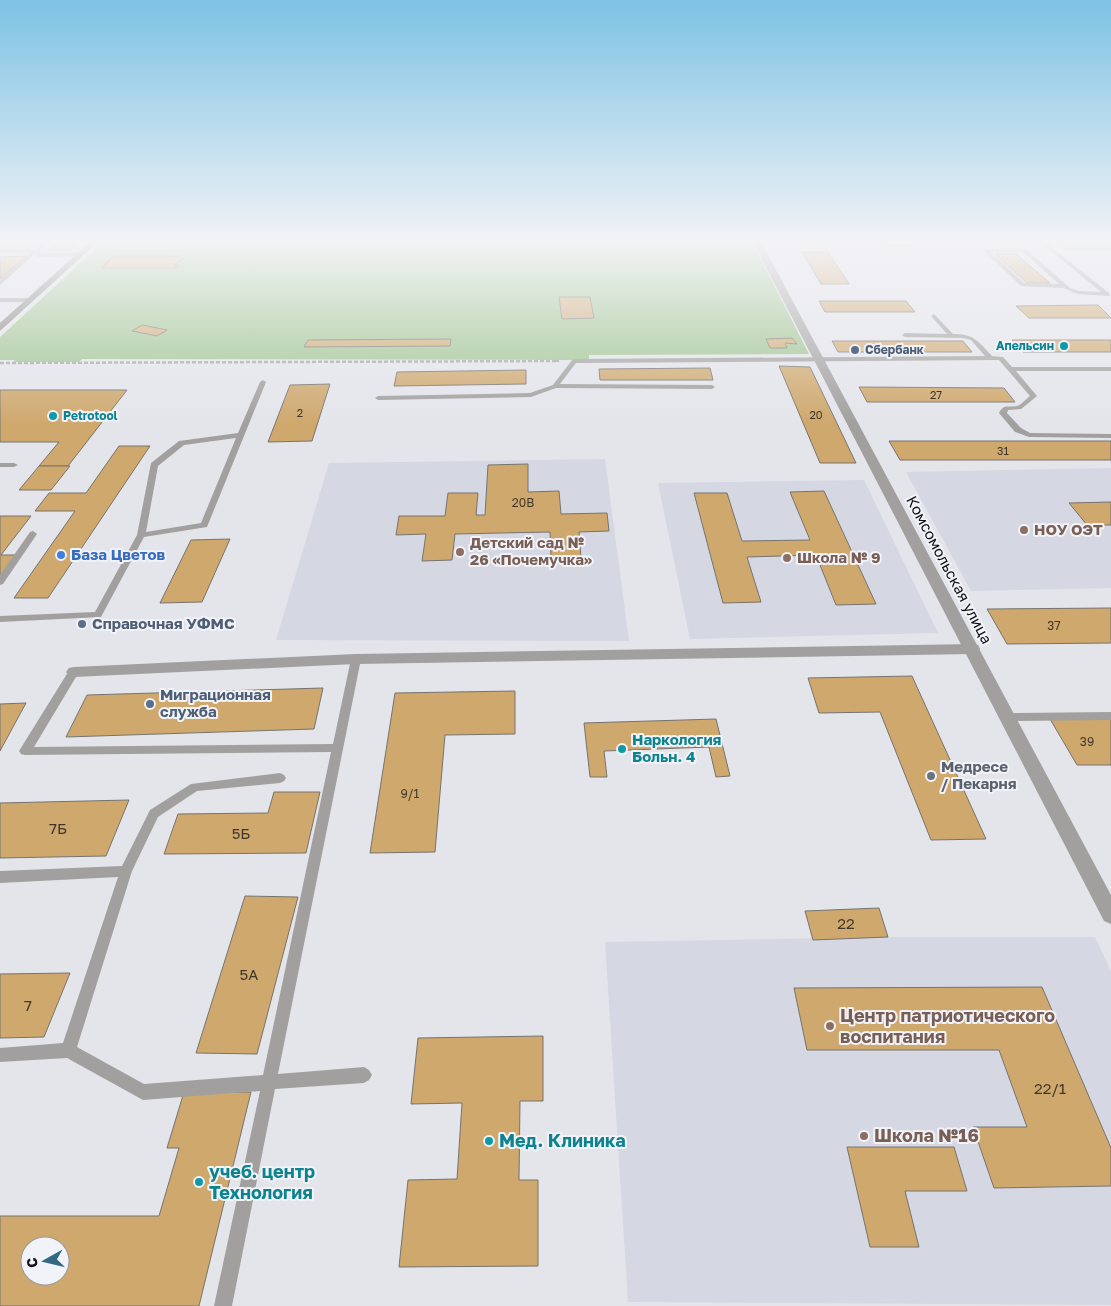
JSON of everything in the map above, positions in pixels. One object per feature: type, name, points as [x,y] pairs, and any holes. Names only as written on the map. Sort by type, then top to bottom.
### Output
[{"type":"main road","points":[[0,328],[27,303]]},
{"type":"street","name":"Комсомольская улица","points":[[790,303],[1111,915]]},
{"type":"street","points":[[74,672],[356,659],[973,649]]},
{"type":"lane","points":[[934,316],[950,334]]},
{"type":"lane","points":[[905,334],[950,334],[972,339],[990,358]]},
{"type":"lane","points":[[555,386],[574,361],[1001,358],[1034,396],[1019,408],[1005,408],[1002,413],[1018,430],[1029,435],[1111,436]]},
{"type":"lane","points":[[1010,369],[1111,369]]},
{"type":"lane","points":[[1102,370],[1111,378]]},
{"type":"lane","points":[[141,535],[204,525],[263,382]]},
{"type":"lane","points":[[378,398],[531,395],[555,386],[712,387]]},
{"type":"lane","points":[[0,619],[98,614],[141,535],[154,465],[182,443],[242,435]]},
{"type":"lane","points":[[0,465],[14,465]]},
{"type":"lane","points":[[0,582],[33,534]]},
{"type":"lane","points":[[223,1306],[356,659]]},
{"type":"lane","points":[[74,672],[25,751],[338,748]]},
{"type":"lane","points":[[1008,717],[1111,716]]},
{"type":"lane","points":[[68,1050],[126,871],[154,814],[195,787],[280,778]]},
{"type":"lane","points":[[0,878],[126,871]]},
{"type":"lane","points":[[0,1055],[68,1050],[143,1092],[364,1076]]},
{"type":"path","points":[[0,363],[574,361]]},
{"type":"shaded area","name":"Детский сад № 26 «Почемучка»","points":[[605,459],[629,641],[276,640],[329,463]]},
{"type":"shaded area","name":"НОУ ОЭТ","points":[[1111,468],[1111,588],[971,591],[906,472]]},
{"type":"shaded area","name":"Школа № 9","points":[[864,480],[938,633],[690,639],[658,483]]},
{"type":"shaded area","name":"Школа №16","points":[[888,937],[1095,937],[1111,971],[1111,1305],[628,1302],[605,942]]},
{"type":"green space","points":[[37,303],[783,303],[809,354],[589,355],[589,360],[82,359],[79,362],[13,362],[15,360],[0,360],[0,337]]},
{"type":"building","points":[[560,303],[591,303],[594,318],[562,319]]},
{"type":"building","points":[[820,303],[908,303],[915,312],[825,312]]},
{"type":"building","points":[[1098,305],[1111,318],[1029,318],[1016,306]]},
{"type":"building","points":[[142,325],[167,330],[157,336],[132,331]]},
{"type":"building","points":[[792,338],[797,344],[785,343],[787,348],[770,348],[766,339]]},
{"type":"building","points":[[451,339],[450,346],[304,347],[308,340]]},
{"type":"building","name":"Апельсин","points":[[1012,340],[1111,340],[1111,352],[1023,352]]},
{"type":"building","points":[[832,341],[963,341],[972,352],[838,352]]},
{"type":"building","points":[[779,366],[810,367],[856,463],[820,463]]},
{"type":"building","points":[[710,368],[713,380],[600,380],[599,369]]},
{"type":"building","points":[[526,370],[526,384],[394,386],[397,372]]},
{"type":"building","points":[[330,384],[312,441],[268,442],[290,385]]},
{"type":"building","points":[[859,387],[1004,388],[1015,402],[867,402]]},
{"type":"building","name":"Petrotool","points":[[0,390],[127,390],[68,466],[39,466],[59,442],[0,442]]},
{"type":"building","points":[[889,441],[1111,441],[1111,460],[900,460]]},
{"type":"building","name":"База Цветов","points":[[119,446],[150,446],[48,598],[14,598],[75,511],[35,511],[49,493],[86,493]]},
{"type":"building","points":[[528,464],[528,492],[559,491],[561,514],[607,513],[609,531],[579,532],[581,558],[551,558],[550,532],[455,534],[452,560],[422,561],[426,534],[396,535],[399,516],[445,516],[448,493],[478,493],[476,515],[485,515],[488,465]]},
{"type":"building","points":[[39,466],[70,466],[51,490],[19,490]]},
{"type":"building","points":[[824,491],[876,604],[836,605],[816,555],[747,557],[761,602],[723,603],[694,493],[727,493],[742,541],[810,540],[790,492]]},
{"type":"building","points":[[1111,502],[1111,525],[1087,525],[1069,503]]},
{"type":"building","points":[[0,516],[31,516],[1,555],[20,555],[0,577]]},
{"type":"building","points":[[230,539],[202,602],[160,603],[191,540]]},
{"type":"building","points":[[1111,608],[1111,643],[1007,644],[987,609]]},
{"type":"building","name":"Медресе / Пекарня","points":[[912,676],[986,839],[931,840],[880,712],[819,713],[808,678]]},
{"type":"building","points":[[323,688],[314,729],[66,737],[87,695]]},
{"type":"building","points":[[515,691],[515,734],[445,735],[435,852],[370,853],[395,693]]},
{"type":"building","points":[[26,703],[0,751],[0,704]]},
{"type":"building","name":"Наркология Больн. 4","points":[[716,719],[730,776],[716,777],[709,747],[604,751],[607,777],[590,777],[584,723]]},
{"type":"building","points":[[1050,719],[1111,719],[1111,765],[1077,765]]},
{"type":"building","points":[[274,792],[320,792],[306,853],[164,854],[178,814],[268,813]]},
{"type":"building","points":[[129,800],[106,856],[0,858],[0,803]]},
{"type":"building","points":[[245,896],[298,897],[257,1054],[196,1053]]},
{"type":"building","points":[[879,908],[888,937],[813,940],[805,911]]},
{"type":"building","points":[[70,973],[44,1037],[0,1038],[0,974]]},
{"type":"building","points":[[1042,987],[1111,1148],[1111,1186],[994,1188],[973,1127],[1027,1127],[999,1050],[807,1050],[794,988]]},
{"type":"building","name":"Мед. Клиника","points":[[543,1036],[543,1101],[520,1101],[519,1180],[538,1180],[538,1266],[399,1267],[408,1180],[457,1179],[462,1103],[411,1104],[418,1038]]},
{"type":"building","name":"учеб. центр Технология","points":[[184,1092],[251,1092],[199,1306],[0,1306],[0,1216],[159,1216],[179,1148],[167,1148]]},
{"type":"building","points":[[847,1147],[954,1147],[967,1191],[905,1191],[919,1247],[870,1247]]},
{"type":"place","name":"Апельсин","points":[[1064,346]]},
{"type":"place","name":"Сбербанк","points":[[855,350]]},
{"type":"place","name":"Petrotool","points":[[53,416]]},
{"type":"place","name":"НОУ ОЭТ","points":[[1024,530]]},
{"type":"place","name":"Детский сад № 26 «Почемучка»","points":[[460,552]]},
{"type":"place","name":"База Цветов","points":[[61,555]]},
{"type":"place","name":"Школа № 9","points":[[787,558]]},
{"type":"place","name":"Справочная УФМС","points":[[82,624]]},
{"type":"place","name":"Миграционная служба","points":[[150,704]]},
{"type":"place","name":"Наркология Больн. 4","points":[[622,749]]},
{"type":"place","name":"Медресе / Пекарня","points":[[931,776]]},
{"type":"place","name":"Центр патриотического воспитания","points":[[830,1026]]},
{"type":"place","name":"Школа №16","points":[[864,1136]]},
{"type":"place","name":"Мед. Клиника","points":[[489,1141]]},
{"type":"place","name":"учеб. центр Технология","points":[[199,1182]]}]
